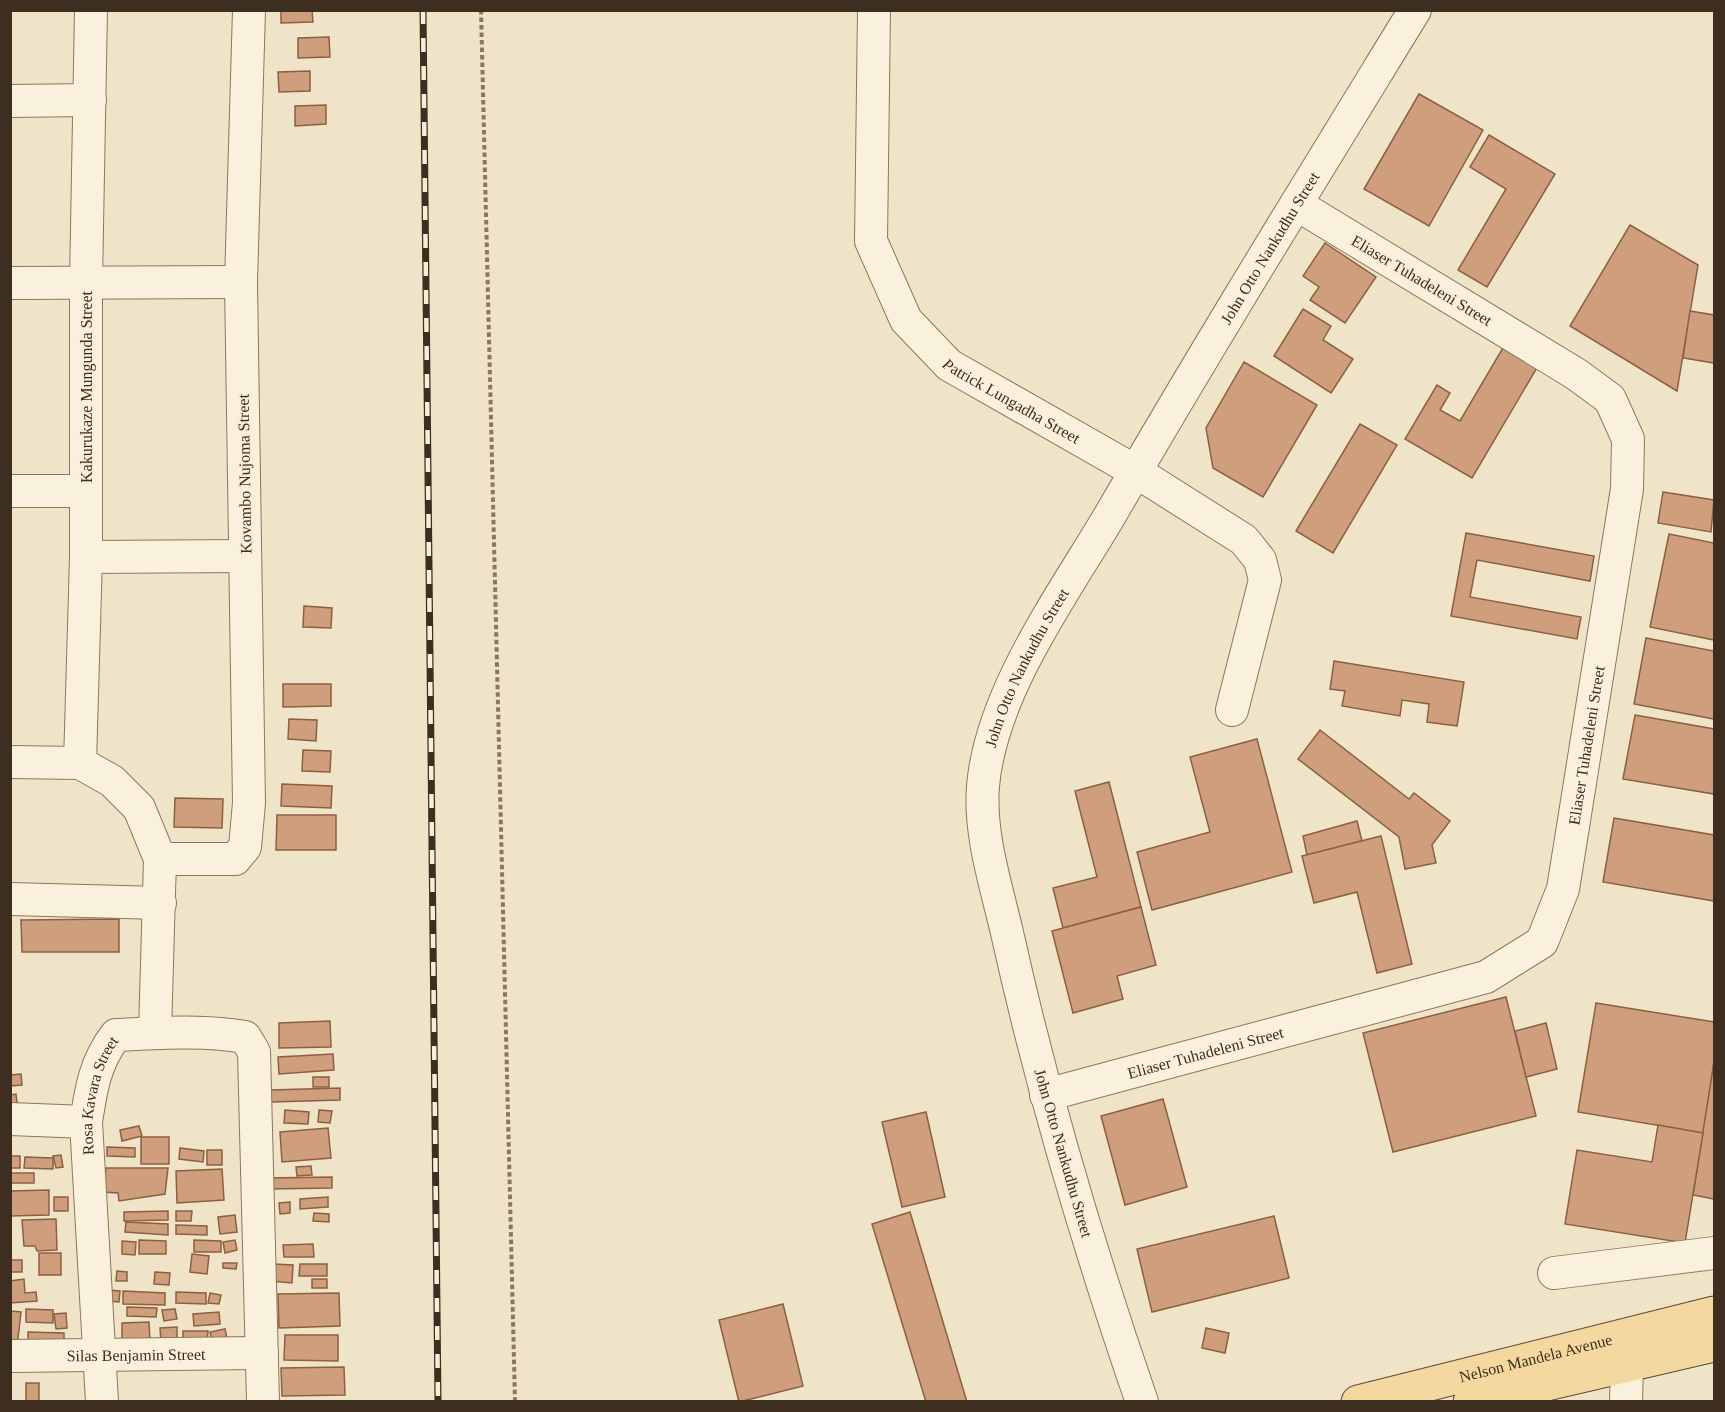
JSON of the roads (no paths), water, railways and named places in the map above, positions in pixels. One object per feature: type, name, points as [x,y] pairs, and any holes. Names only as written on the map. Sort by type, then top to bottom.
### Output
[{"type":"main road","name":"Nelson Mandela Avenue","points":[[1358,1401],[1714,1313]]},
{"type":"main road","name":"Nelson Mandela Avenue","points":[[1470,1401],[1714,1345]]},
{"type":"street","name":"Kakurukaze Mungunda Street","points":[[81,763],[86,557],[86,282],[91,10]]},
{"type":"street","name":"Kovambo Nujoma Street","points":[[160,859],[235,859],[245,848],[249,803],[241,282],[249,10]]},
{"type":"street","name":"Patrick Lungadha Street","points":[[874,10],[871,241],[906,320],[949,365],[1135,471],[1244,540],[1260,560],[1265,580],[1232,710]]},
{"type":"street","name":"John Otto Nankudhu Street","points":[[1142,1401],[1102,1284],[1046,1095],[982,820],[983,785],[989,747],[1013,680],[1135,471],[1415,10]]},
{"type":"street","points":[[10,101],[90,100]]},
{"type":"street","name":"Eliaser Tuhadeleni Street","points":[[1046,1095],[1486,977],[1542,942],[1563,889],[1627,489],[1628,440],[1610,399],[1576,374],[1296,204]]},
{"type":"street","points":[[10,283],[241,282]]},
{"type":"street","points":[[10,491],[86,491]]},
{"type":"street","points":[[86,557],[245,556]]},
{"type":"street","points":[[10,762],[81,763],[112,781],[139,808],[160,859],[155,1033]]},
{"type":"street","points":[[10,899],[160,903]]},
{"type":"street","name":"Rosa Kavara Street","points":[[102,1401],[86,1122],[93,1078],[103,1052],[116,1035],[155,1033],[225,1034],[245,1037],[254,1052],[263,1401]]},
{"type":"street","points":[[10,1119],[86,1122]]},
{"type":"street","points":[[1554,1273],[1714,1253]]},
{"type":"street","name":"Silas Benjamin Street","points":[[10,1356],[262,1353]]},
{"type":"street","points":[[1626,1401],[1627,1365]]},
{"type":"railway","points":[[423,10],[438,1402]]}]
